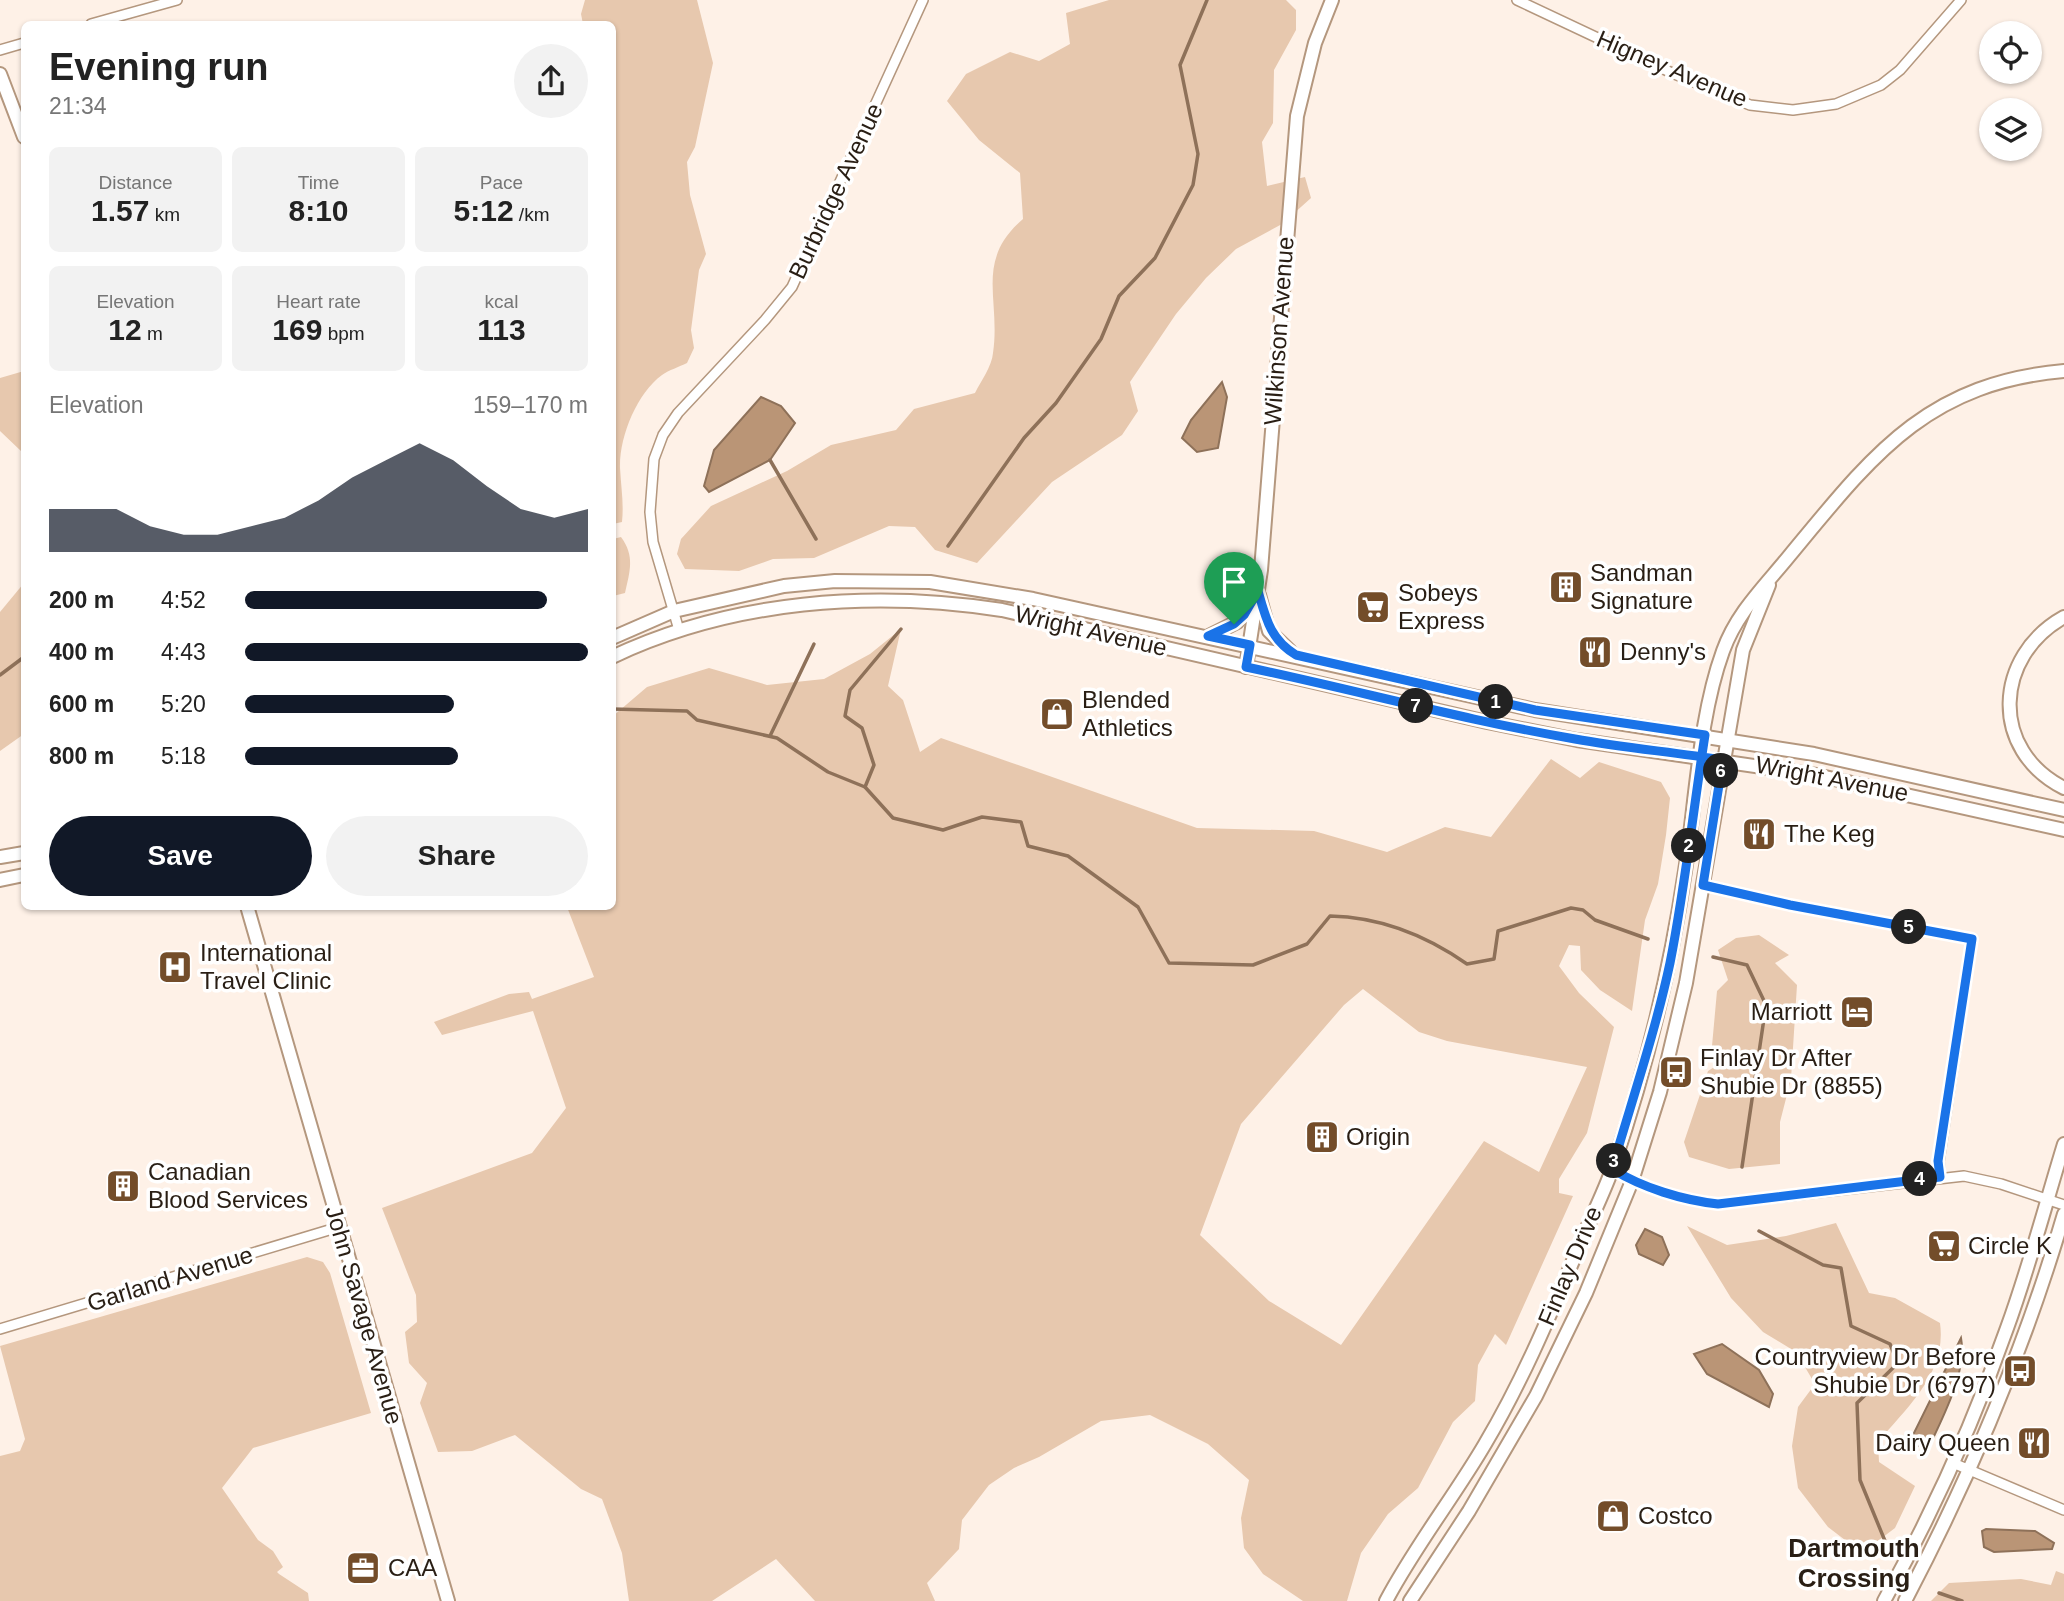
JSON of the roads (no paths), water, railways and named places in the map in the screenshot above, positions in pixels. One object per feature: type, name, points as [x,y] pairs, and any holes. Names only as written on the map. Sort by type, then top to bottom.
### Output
[{"type":"main road","name":"Wilkinson Avenue","points":[[1246,667],[1258,591],[1296,127],[1305,76],[1332,0]]},
{"type":"main road","points":[[0,74],[21,129]]},
{"type":"main road","points":[[1771,578],[1860,469],[1903,430],[1962,396],[1989,386],[2064,371]]},
{"type":"main road","name":"Finlay Drive","points":[[1386,1601],[1514,1392],[1612,1169],[1645,1062],[1668,971],[1705,735],[1723,652],[1747,603],[1771,578]]},
{"type":"main road","name":"Finlay Drive","points":[[1410,1601],[1469,1511],[1531,1404],[1586,1293],[1632,1181],[1671,1047],[1703,885],[1743,650],[1771,578]]},
{"type":"main road","name":"Wright Avenue","points":[[616,636],[674,611],[784,586],[882,579],[980,589],[1296,655],[1535,710],[1727,738],[1888,769],[2064,810]]},
{"type":"main road","points":[[1208,636],[1237,622],[1258,591]]},
{"type":"main road","points":[[1258,591],[1269,631],[1278,642],[1296,655]]},
{"type":"main road","name":"Wright Avenue","points":[[616,655],[680,630],[808,604],[915,600],[1002,610],[1564,737],[1702,756],[1882,788],[2064,830]]},
{"type":"main road","points":[[2064,617],[2039,635],[2019,660],[2012,677],[2009,703],[2011,722],[2028,756],[2064,788]]},
{"type":"main road","points":[[0,857],[21,854]]},
{"type":"main road","points":[[0,880],[21,876]]},
{"type":"main road","name":"John Savage Avenue","points":[[248,910],[448,1601]]},
{"type":"main road","points":[[1884,1601],[1953,1463],[2003,1340],[2064,1144]]},
{"type":"main road","points":[[1905,1601],[1969,1470],[2017,1357],[2064,1214]]},
{"type":"street","points":[[102,21],[177,0]]},
{"type":"street","name":"Burbridge Avenue","points":[[680,630],[653,542],[650,512],[650,483],[663,435],[678,413],[765,320],[792,287],[923,0]]},
{"type":"street","name":"Higney Avenue","points":[[1517,0],[1740,100],[1771,109],[1793,110],[1836,104],[1881,85],[1900,71],[1961,0]]},
{"type":"street","points":[[0,50],[21,44]]},
{"type":"street","points":[[1703,885],[1790,905],[1972,939],[1938,1161],[1940,1177]]},
{"type":"street","points":[[1612,1169],[1632,1181],[1695,1201],[1718,1204],[1940,1177],[1987,1180],[2064,1205]]},
{"type":"street","name":"Garland Avenue","points":[[0,1329],[339,1227]]},
{"type":"street","points":[[1953,1463],[2064,1510]]},
{"type":"waterway","points":[[948,546],[1024,438],[1056,403],[1101,339],[1119,296],[1155,258],[1193,185],[1198,154],[1180,65],[1207,0]]},
{"type":"waterway","points":[[770,460],[816,539]]},
{"type":"waterway","points":[[865,787],[874,765],[862,728],[845,716],[850,690],[901,629]]},
{"type":"waterway","points":[[770,736],[814,644]]},
{"type":"waterway","points":[[0,675],[21,659]]},
{"type":"waterway","points":[[616,709],[687,711],[697,720],[777,738],[828,772],[865,787],[893,818],[943,830],[982,817],[1021,822],[1028,846],[1068,856],[1138,907],[1169,963],[1253,965],[1307,944],[1330,916],[1385,924],[1436,945],[1467,964],[1494,959],[1498,931],[1571,908],[1583,910],[1595,920],[1648,939]]},
{"type":"waterway","points":[[1713,957],[1747,965],[1766,1005],[1742,1167]]},
{"type":"waterway","points":[[1759,1231],[1823,1265],[1841,1268],[1851,1326],[1890,1344],[1898,1363],[1857,1403],[1860,1480],[1885,1541]]},
{"type":"waterway","points":[[1939,1593],[1962,1601]]},
{"type":"place","name":"Sandman Signature","points":[[1566,587]]},
{"type":"place","name":"Sobeys Express","points":[[1373,607]]},
{"type":"place","name":"Denny's","points":[[1595,652]]},
{"type":"place","name":"Blended Athletics","points":[[1057,714]]},
{"type":"place","name":"The Keg","points":[[1759,834]]},
{"type":"place","name":"International Travel Clinic","points":[[175,967]]},
{"type":"place","name":"Marriott","points":[[1857,1012]]},
{"type":"place","name":"Finlay Dr After Shubie Dr (8855)","points":[[1676,1072]]},
{"type":"place","name":"Origin","points":[[1322,1137]]},
{"type":"place","name":"Canadian Blood Services","points":[[123,1186]]},
{"type":"place","name":"Circle K","points":[[1944,1246]]},
{"type":"place","name":"Countryview Dr Before Shubie Dr (6797)","points":[[2020,1371]]},
{"type":"place","name":"Dairy Queen","points":[[2034,1443]]},
{"type":"place","name":"Costco","points":[[1613,1516]]},
{"type":"place","name":"CAA","points":[[363,1568]]},
{"type":"district","name":"Dartmouth Crossing","points":[[1854,1563]]}]
